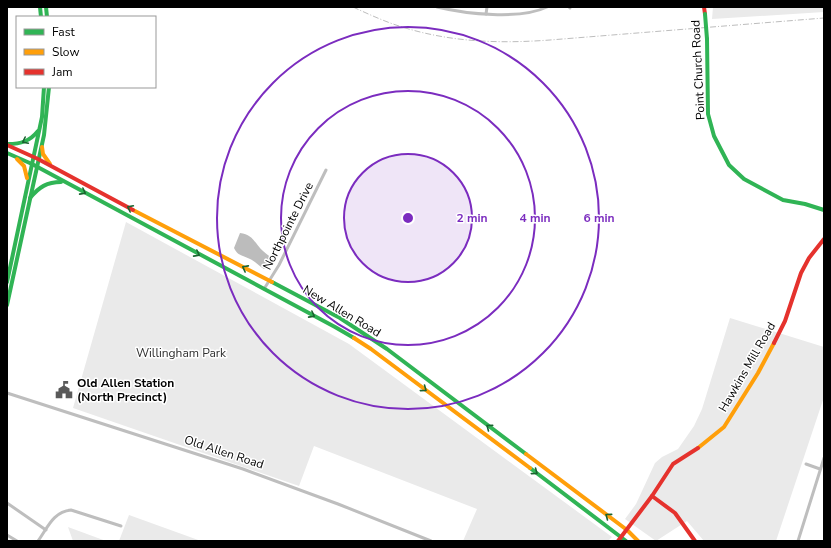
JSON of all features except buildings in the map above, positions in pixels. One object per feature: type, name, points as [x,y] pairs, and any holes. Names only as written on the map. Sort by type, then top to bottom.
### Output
[{"type":"main road","name":"Point Church Road","points":[[704,7],[708,114],[714,136],[729,165],[744,179],[783,200],[824,210]]},
{"type":"main road","points":[[7,305],[29,200],[34,166],[33,156],[44,105],[44,88]]},
{"type":"main road","points":[[7,282],[28,181],[38,159],[42,145],[49,88]]},
{"type":"main road","points":[[7,144],[19,144],[25,142],[34,136],[40,129]]},
{"type":"main road","name":"New Allen Road","points":[[7,144],[33,156],[340,318],[387,349],[627,530],[638,541]]},
{"type":"main road","points":[[42,145],[45,158],[52,166]]},
{"type":"main road","points":[[9,154],[24,166],[28,181]]},
{"type":"main road","name":"New Allen Road","points":[[9,154],[335,327],[371,349],[626,541]]},
{"type":"main road","points":[[29,200],[36,190],[46,183],[63,182]]},
{"type":"main road","name":"Hawkins Mill Road","points":[[618,541],[652,496],[673,464],[724,427],[758,373],[785,321],[801,273],[809,258],[824,239]]},
{"type":"main road","points":[[504,449],[514,454],[518,454],[521,450]]},
{"type":"main road","points":[[652,496],[675,513],[695,541]]},
{"type":"street","points":[[437,7],[486,14],[507,15],[536,12],[547,7]]},
{"type":"street","points":[[486,14],[487,7]]},
{"type":"street","name":"Northpointe Drive","points":[[264,289],[270,281],[326,170]]},
{"type":"street","name":"Old Allen Road","points":[[7,393],[250,471],[431,541]]},
{"type":"street","points":[[798,541],[824,458]]},
{"type":"street","points":[[806,464],[820,469]]},
{"type":"street","points":[[7,502],[46,530]]},
{"type":"street","points":[[38,541],[56,516],[64,511],[71,510],[121,526]]},
{"type":"street","points":[[7,535],[17,541]]},
{"type":"green space","points":[[713,7],[824,7],[824,12],[712,19]]},
{"type":"green space","name":"Willingham Park","points":[[126,222],[349,344],[612,537],[608,541],[463,541],[477,509],[314,446],[299,486],[73,408]]},
{"type":"green space","points":[[730,318],[824,347],[824,397],[776,541],[704,541],[687,521],[656,541],[625,519],[636,504],[655,463],[662,457],[678,449],[694,426],[702,409]]},
{"type":"green space","points":[[129,515],[201,541],[119,541]]},
{"type":"green space","points":[[68,527],[106,541],[73,541]]},
{"type":"shaded area","points":[[240,233],[251,237],[260,248],[271,257],[273,260],[268,269],[264,269],[254,261],[237,253],[234,248]]},
{"type":"railway","points":[[353,7],[388,22],[432,35],[471,40],[510,42],[824,18]]},
{"type":"traffic: fast","points":[[40,7],[41,16]]},
{"type":"traffic: fast","points":[[46,7],[47,16]]},
{"type":"traffic: fast","points":[[705,14],[707,39]]},
{"type":"traffic: fast","points":[[707,39],[708,114],[714,136],[729,165],[744,179],[783,200],[805,204],[824,210]]},
{"type":"traffic: fast","points":[[7,282],[42,117],[44,88]]},
{"type":"traffic: fast","points":[[7,305],[44,135],[49,88]]},
{"type":"traffic: fast","points":[[8,144],[25,141],[38,131]]},
{"type":"traffic: fast","points":[[7,153],[32,164],[354,338]]},
{"type":"traffic: fast","points":[[30,198],[44,186],[61,182]]},
{"type":"traffic: fast","points":[[272,282],[340,318],[387,349],[526,454]]},
{"type":"traffic: fast","points":[[530,468],[626,541]]},
{"type":"traffic: slow","points":[[42,147],[43,154],[50,164]]},
{"type":"traffic: slow","points":[[17,159],[24,166],[27,178]]},
{"type":"traffic: slow","points":[[133,210],[272,282]]},
{"type":"traffic: slow","points":[[354,338],[371,349],[530,468]]},
{"type":"traffic: slow","points":[[698,448],[724,427],[758,373],[774,343]]},
{"type":"traffic: slow","points":[[526,454],[627,530],[638,541]]},
{"type":"traffic: jam","points":[[704,7],[705,14]]},
{"type":"traffic: jam","points":[[7,145],[38,159],[133,210]]},
{"type":"traffic: jam","points":[[774,343],[785,321],[801,273],[809,258],[824,239]]},
{"type":"traffic: jam","points":[[618,541],[652,496],[673,464],[698,448]]},
{"type":"traffic: jam","points":[[652,496],[675,513],[695,541]]},
{"type":"place","name":"Old Allen Station (North Precinct)","points":[[64,390]]}]
